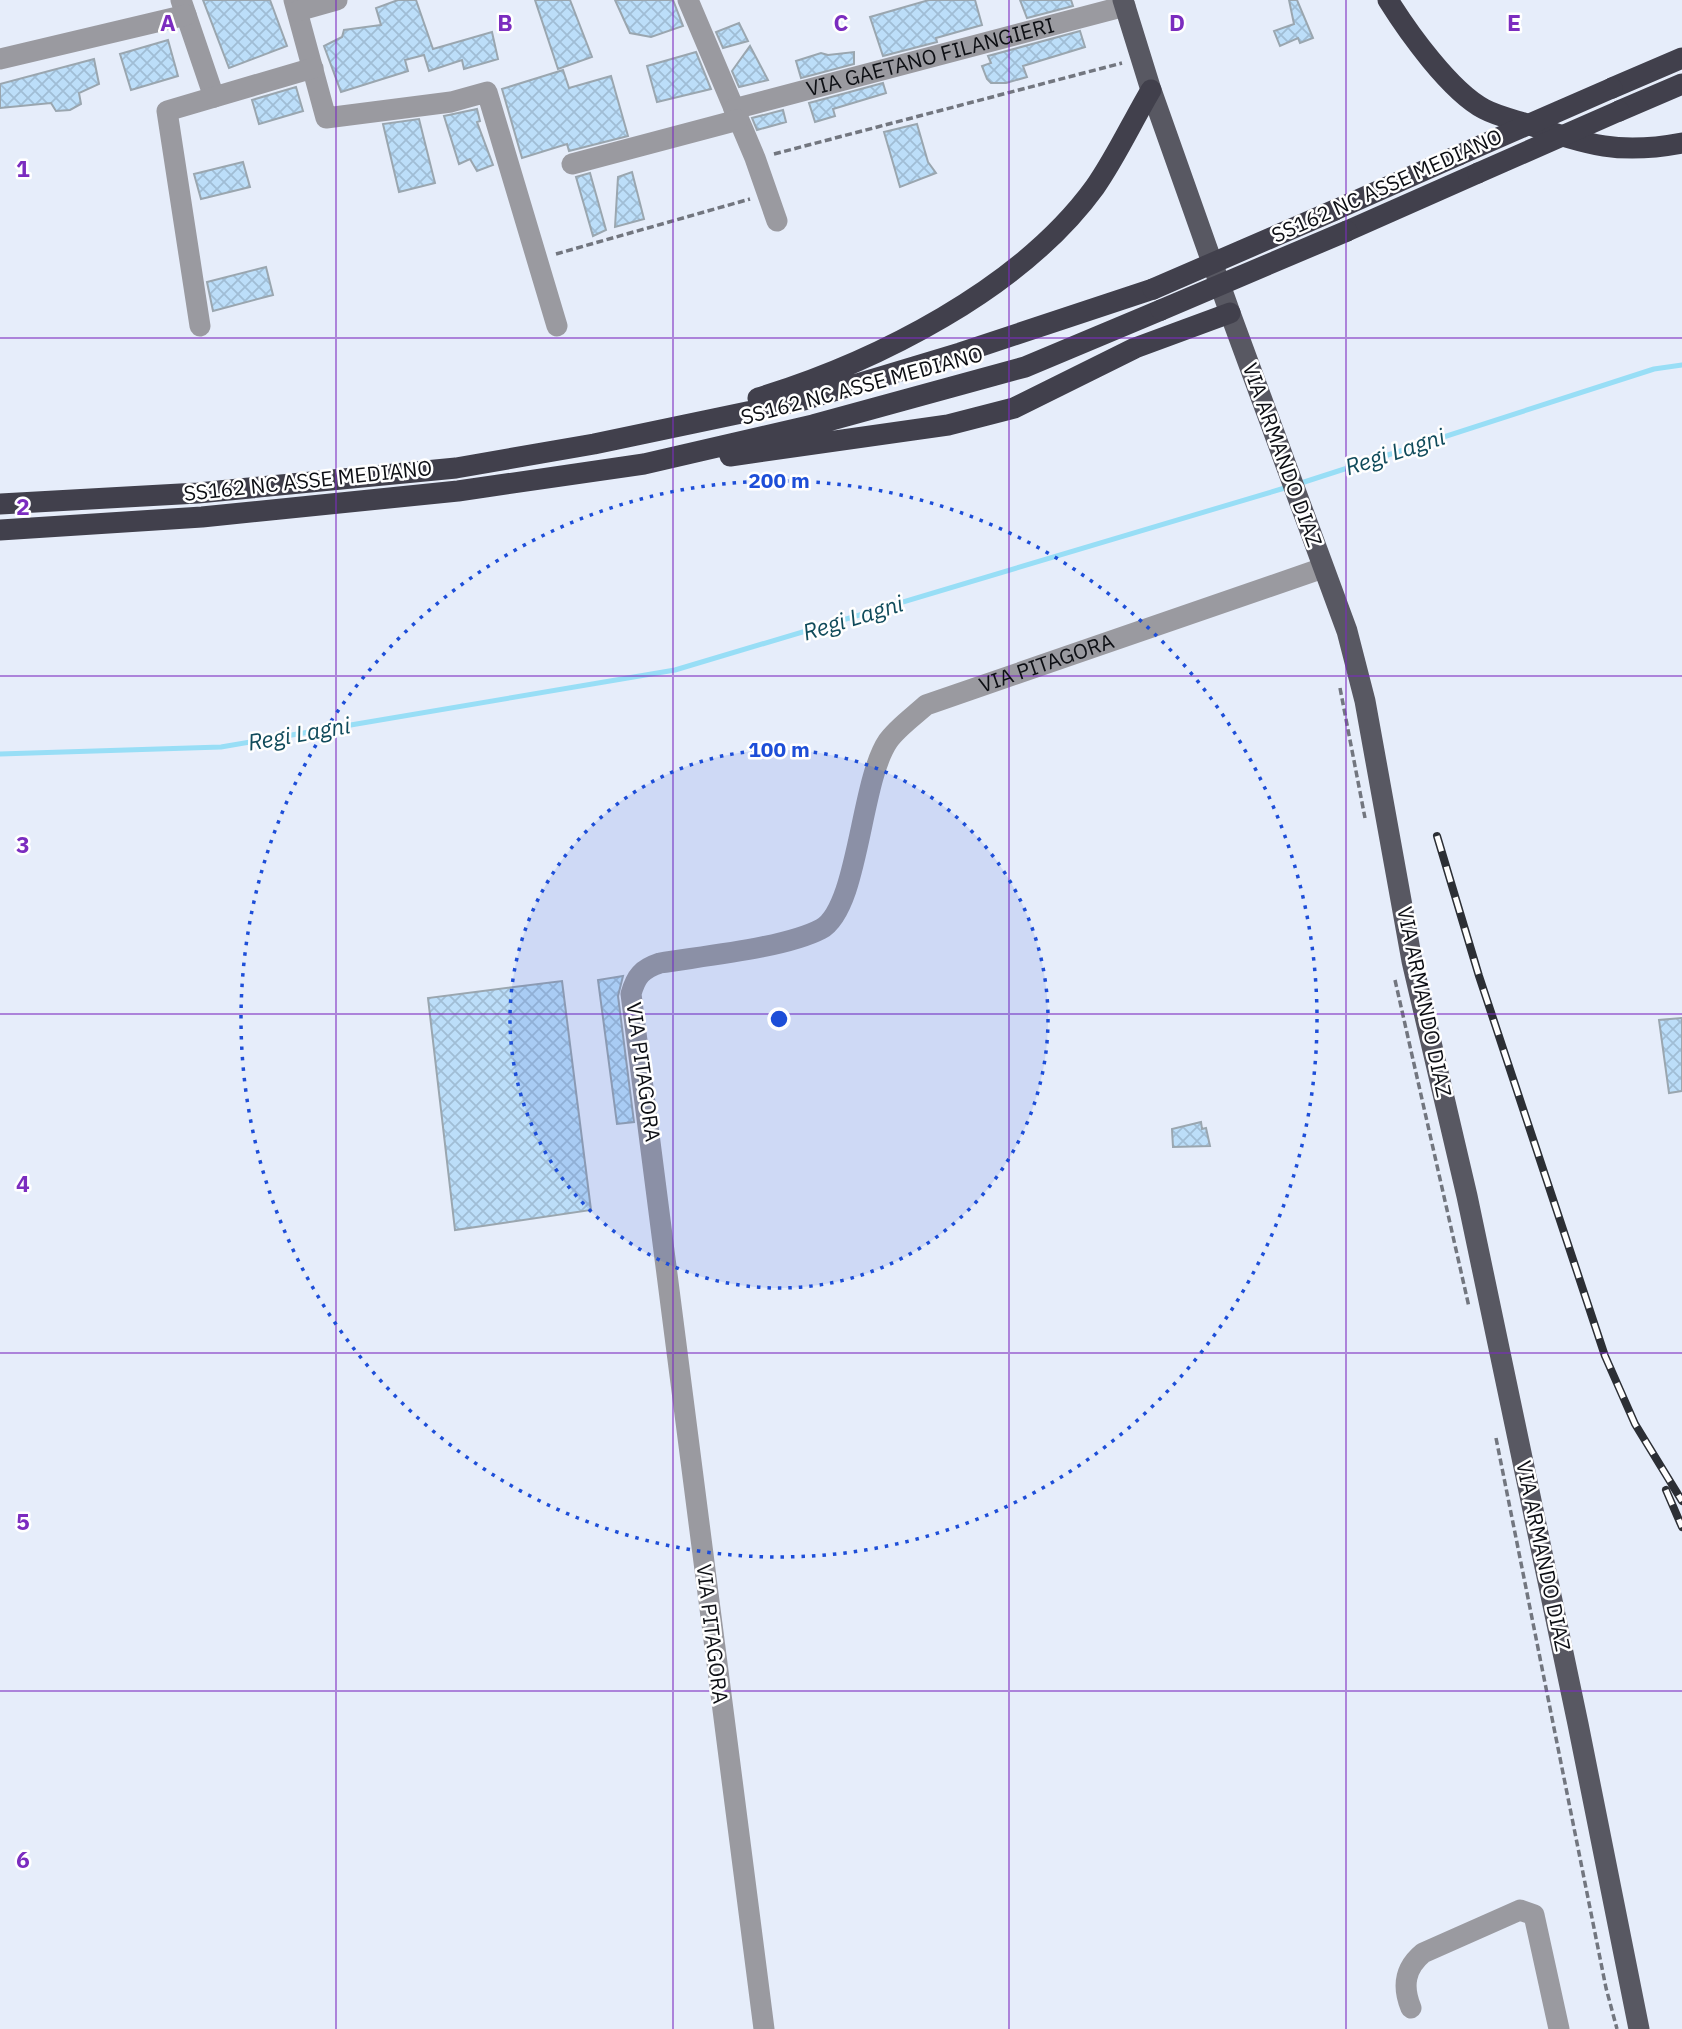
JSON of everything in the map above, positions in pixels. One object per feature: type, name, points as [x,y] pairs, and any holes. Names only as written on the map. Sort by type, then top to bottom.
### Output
[{"type":"highway","points":[[1388,0],[1409,34],[1453,83],[1483,109],[1595,147],[1653,149],[1682,143]]},
{"type":"highway","name":"SS162 NC ASSE MEDIANO","points":[[0,504],[198,493],[456,468],[628,437],[804,400],[960,353],[1153,289],[1682,58]]},
{"type":"highway","name":"SS162 NC ASSE MEDIANO","points":[[0,530],[243,513],[458,491],[644,464],[800,428],[1025,368],[1682,84]]},
{"type":"highway","points":[[628,437],[813,381],[952,312],[1024,264],[1094,187],[1151,90]]},
{"type":"highway","points":[[644,464],[760,454],[974,418],[1014,408],[1135,348],[1230,313]]},
{"type":"main road","name":"VIA ARMANDO DIAZ","points":[[1124,3],[1151,90],[1230,313],[1347,631],[1364,701],[1412,961],[1467,1196],[1639,2029]]},
{"type":"street","points":[[337,0],[296,6],[326,118],[451,102],[487,92],[556,326]]},
{"type":"street","points":[[694,1],[777,221]]},
{"type":"street","name":"VIA GAETANO FILANGIERI","points":[[572,164],[1124,3]]},
{"type":"street","points":[[0,59],[184,7],[214,97]]},
{"type":"street","points":[[200,326],[167,111],[313,68]]},
{"type":"street","name":"VIA PITAGORA","points":[[764,2029],[631,994],[636,978],[646,968],[660,963],[800,938],[824,928],[841,905],[872,779],[888,741],[926,705],[1323,568]]},
{"type":"street","points":[[1411,2008],[1404,1992],[1414,1961],[1423,1953],[1520,1910],[1534,1914],[1559,2029]]},
{"type":"path","points":[[755,158],[1141,58]]},
{"type":"path","points":[[537,259],[766,194]]},
{"type":"path","points":[[1339,685],[1365,818]]},
{"type":"path","points":[[1394,977],[1471,1317]]},
{"type":"path","points":[[1496,1436],[1606,1988],[1617,2029]]},
{"type":"building","points":[[203,0],[270,0],[287,46],[229,68]]},
{"type":"building","points":[[398,0],[416,0],[433,49],[492,32],[498,59],[464,69],[462,60],[429,71],[424,55],[405,60],[408,71],[341,92],[324,46],[342,37],[344,30],[381,25],[376,8]]},
{"type":"building","points":[[535,0],[570,0],[592,57],[558,69]]},
{"type":"building","points":[[615,0],[673,0],[683,26],[651,37],[630,33]]},
{"type":"building","points":[[929,0],[975,0],[982,25],[936,38],[937,42],[883,56],[870,17]]},
{"type":"building","points":[[1020,0],[1071,0],[1073,6],[1027,18]]},
{"type":"building","points":[[1289,0],[1297,0],[1313,38],[1300,43],[1298,38],[1280,46],[1274,31],[1294,24]]},
{"type":"building","points":[[739,23],[748,41],[723,48],[716,32]]},
{"type":"building","points":[[1080,31],[1085,47],[1023,66],[1027,77],[1006,83],[991,83],[987,79],[982,66],[991,63],[988,56]]},
{"type":"building","points":[[168,40],[178,76],[131,90],[120,54]]},
{"type":"building","points":[[750,46],[768,80],[739,87],[732,71]]},
{"type":"building","points":[[696,52],[711,89],[657,102],[647,66]]},
{"type":"building","points":[[854,52],[854,64],[801,78],[796,61],[821,53],[828,55]]},
{"type":"building","points":[[94,59],[99,84],[79,93],[81,104],[70,110],[56,111],[51,103],[0,108],[0,84]]},
{"type":"building","points":[[563,70],[569,88],[611,76],[628,136],[569,151],[567,144],[522,158],[502,89]]},
{"type":"building","points":[[883,83],[886,93],[833,109],[835,116],[815,122],[809,103]]},
{"type":"building","points":[[296,87],[303,111],[259,124],[252,100]]},
{"type":"building","points":[[477,109],[480,121],[477,122],[493,165],[477,171],[470,159],[459,164],[444,116]]},
{"type":"building","points":[[783,110],[786,122],[757,130],[752,118]]},
{"type":"building","points":[[419,119],[435,183],[399,192],[383,124]]},
{"type":"building","points":[[917,124],[928,162],[936,173],[900,187],[884,132]]},
{"type":"building","points":[[243,162],[250,187],[201,199],[194,174]]},
{"type":"building","points":[[632,172],[644,219],[615,227],[618,177]]},
{"type":"building","points":[[590,173],[606,230],[593,236],[576,177]]},
{"type":"building","points":[[266,267],[273,295],[213,311],[207,282]]},
{"type":"building","points":[[623,976],[618,996],[634,1122],[617,1124],[598,980]]},
{"type":"building","points":[[562,981],[591,1210],[455,1230],[428,998]]},
{"type":"building","points":[[1682,1018],[1682,1091],[1669,1093],[1659,1020]]},
{"type":"building","points":[[1201,1122],[1202,1129],[1206,1128],[1210,1146],[1173,1147],[1172,1129]]},
{"type":"waterway","name":"Regi Lagni","points":[[1298,484],[1654,369],[1682,365]]},
{"type":"waterway","name":"Regi Lagni","points":[[0,754],[221,747],[675,670],[1288,487]]},
{"type":"railway","points":[[1437,836],[1479,976],[1605,1356],[1635,1424],[1682,1501]]},
{"type":"railway","points":[[1666,1490],[1682,1527]]}]
